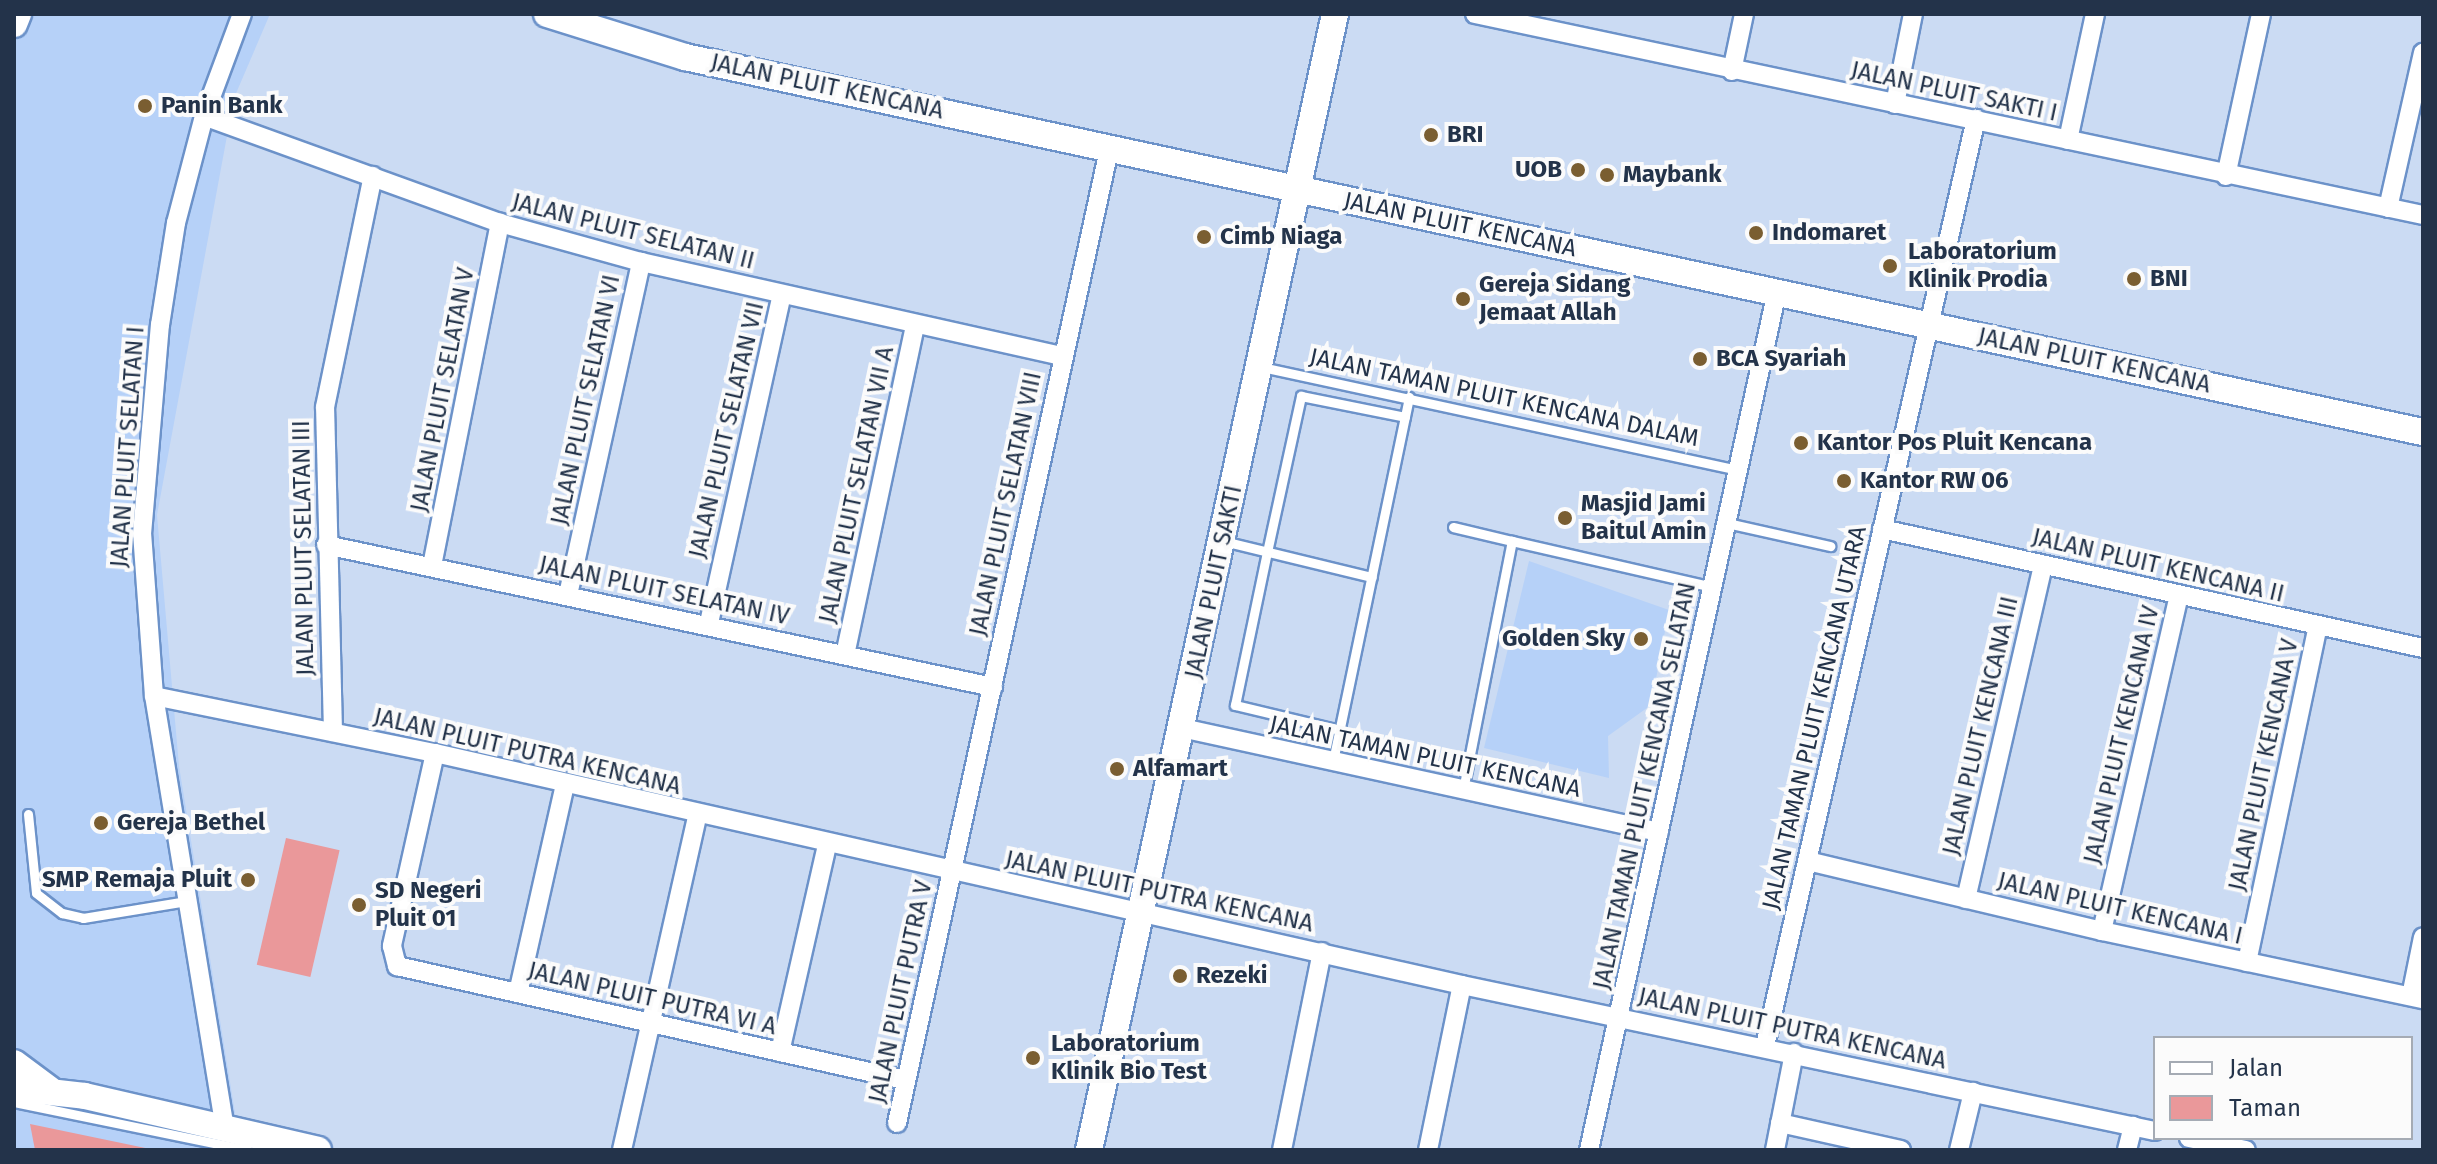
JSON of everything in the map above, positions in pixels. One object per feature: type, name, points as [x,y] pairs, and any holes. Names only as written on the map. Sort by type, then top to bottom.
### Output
[{"type":"street","points":[[14,24],[18,14]]},
{"type":"street","name":"JALAN PLUIT SELATAN I","points":[[225,1129],[154,696],[142,534],[149,435],[176,223],[204,116],[242,14]]},
{"type":"street","name":"JALAN PLUIT KENCANA","points":[[547,14],[685,57],[1110,145],[1296,190],[2423,432]]},
{"type":"street","name":"JALAN PLUIT SAKTI","points":[[1089,1150],[1335,14]]},
{"type":"street","name":"JALAN PLUIT SAKTI I","points":[[1475,14],[1732,71],[1976,119],[2226,176],[2423,215]]},
{"type":"street","points":[[1553,33],[1557,14]]},
{"type":"street","points":[[1732,71],[1744,14]]},
{"type":"street","points":[[1895,104],[1913,14]]},
{"type":"street","points":[[2068,140],[2095,14]]},
{"type":"street","points":[[2226,176],[2261,14]]},
{"type":"street","points":[[2388,208],[2423,53]]},
{"type":"street","name":"JALAN PLUIT SELATAN II","points":[[204,116],[500,223],[641,262],[1062,356]]},
{"type":"street","name":"JALAN TAMAN PLUIT KENCANA UTARA","points":[[1765,1046],[1976,119]]},
{"type":"street","name":"JALAN PLUIT SELATAN VIII","points":[[951,872],[1110,145]]},
{"type":"street","name":"JALAN PLUIT SELATAN III","points":[[333,732],[325,407],[373,176]]},
{"type":"street","name":"JALAN PLUIT SELATAN V","points":[[432,566],[500,223]]},
{"type":"street","name":"JALAN PLUIT SELATAN VI","points":[[568,595],[641,262]]},
{"type":"street","name":"JALAN TAMAN PLUIT KENCANA SELATAN","points":[[1589,1150],[1777,291]]},
{"type":"street","name":"JALAN PLUIT SELATAN VII","points":[[709,623],[782,295]]},
{"type":"street","name":"JALAN PLUIT SELATAN VII A","points":[[845,655],[915,325]]},
{"type":"street","name":"JALAN PLUIT KENCANA II","points":[[1882,529],[2423,648]]},
{"type":"street","name":"JALAN PLUIT SELATAN IV","points":[[326,545],[709,623],[993,687]]},
{"type":"street","name":"JALAN PLUIT KENCANA III","points":[[1966,899],[2043,565]]},
{"type":"street","name":"JALAN PLUIT KENCANA IV","points":[[2102,931],[2179,595]]},
{"type":"street","name":"JALAN PLUIT KENCANA V","points":[[2247,962],[2318,626]]},
{"type":"street","name":"JALAN PLUIT PUTRA KENCANA","points":[[154,696],[435,753],[697,816],[1141,911],[1462,985],[1765,1046],[2153,1131]]},
{"type":"street","name":"JALAN TAMAN PLUIT KENCANA","points":[[1182,728],[1659,832]]},
{"type":"street","name":"JALAN PLUIT PUTRA VI A","points":[[435,753],[392,960],[402,968],[905,1080]]},
{"type":"street","points":[[518,993],[565,785]]},
{"type":"street","points":[[622,1150],[697,816]]},
{"type":"street","points":[[780,1052],[827,845]]},
{"type":"street","name":"JALAN PLUIT KENCANA I","points":[[1808,861],[2102,931],[2417,998]]},
{"type":"street","name":"JALAN PLUIT PUTRA V","points":[[897,1123],[951,872]]},
{"type":"street","points":[[2417,998],[2423,937]]},
{"type":"street","points":[[1282,1150],[1322,952]]},
{"type":"street","points":[[1428,1150],[1462,985]]},
{"type":"street","points":[[1775,1150],[1794,1053]]},
{"type":"street","points":[[14,1063],[49,1089]]},
{"type":"street","points":[[14,1088],[49,1089],[318,1150]]},
{"type":"street","points":[[1959,1150],[1973,1092]]},
{"type":"street","points":[[1780,1123],[1901,1150]]},
{"type":"street","points":[[2127,1150],[2133,1126]]},
{"type":"street","points":[[2198,1140],[2246,1150]]},
{"type":"lane","name":"JALAN TAMAN PLUIT KENCANA DALAM","points":[[1261,366],[1739,470]]},
{"type":"lane","points":[[1340,730],[1235,705],[1301,396],[1405,417]]},
{"type":"lane","points":[[1333,761],[1409,397]]},
{"type":"lane","points":[[1727,523],[1830,546]]},
{"type":"lane","points":[[1453,527],[1713,587]]},
{"type":"lane","points":[[1223,541],[1372,577]]},
{"type":"lane","points":[[1463,790],[1512,541]]},
{"type":"lane","points":[[28,814],[36,893],[62,913],[83,918],[187,901]]},
{"type":"lane","points":[[14,1102],[248,1150]]},
{"type":"shaded area","points":[[14,14],[270,14],[234,98],[157,515],[179,766],[235,1113],[222,1150],[14,1150]]},
{"type":"shaded area","points":[[1529,561],[1669,610],[1651,705],[1608,736],[1609,778],[1484,748]]},
{"type":"green space","points":[[286,838],[340,850],[310,977],[257,965]]},
{"type":"green space","points":[[30,1124],[155,1150],[35,1150]]},
{"type":"place","name":"Panin Bank","points":[[145,106]]},
{"type":"place","name":"BRI","points":[[1431,135]]},
{"type":"place","name":"UOB","points":[[1578,170]]},
{"type":"place","name":"Maybank","points":[[1607,175]]},
{"type":"place","name":"Indomaret","points":[[1756,233]]},
{"type":"place","name":"Cimb Niaga","points":[[1204,237]]},
{"type":"place","name":"Laboratorium Klinik Prodia","points":[[1890,266]]},
{"type":"place","name":"BNI","points":[[2134,279]]},
{"type":"place","name":"Gereja Sidang Jemaat Allah","points":[[1463,299]]},
{"type":"place","name":"BCA Syariah","points":[[1700,359]]},
{"type":"place","name":"Kantor Pos Pluit Kencana","points":[[1801,443]]},
{"type":"place","name":"Kantor RW 06","points":[[1844,481]]},
{"type":"place","name":"Masjid Jami Baitul Amin","points":[[1565,518]]},
{"type":"place","name":"Golden Sky","points":[[1641,639]]},
{"type":"place","name":"Alfamart","points":[[1117,769]]},
{"type":"place","name":"Gereja Bethel","points":[[101,823]]},
{"type":"place","name":"SMP Remaja Pluit","points":[[248,880]]},
{"type":"place","name":"SD Negeri Pluit 01","points":[[359,905]]},
{"type":"place","name":"Rezeki","points":[[1180,976]]},
{"type":"place","name":"Laboratorium Klinik Bio Test","points":[[1033,1058]]}]
